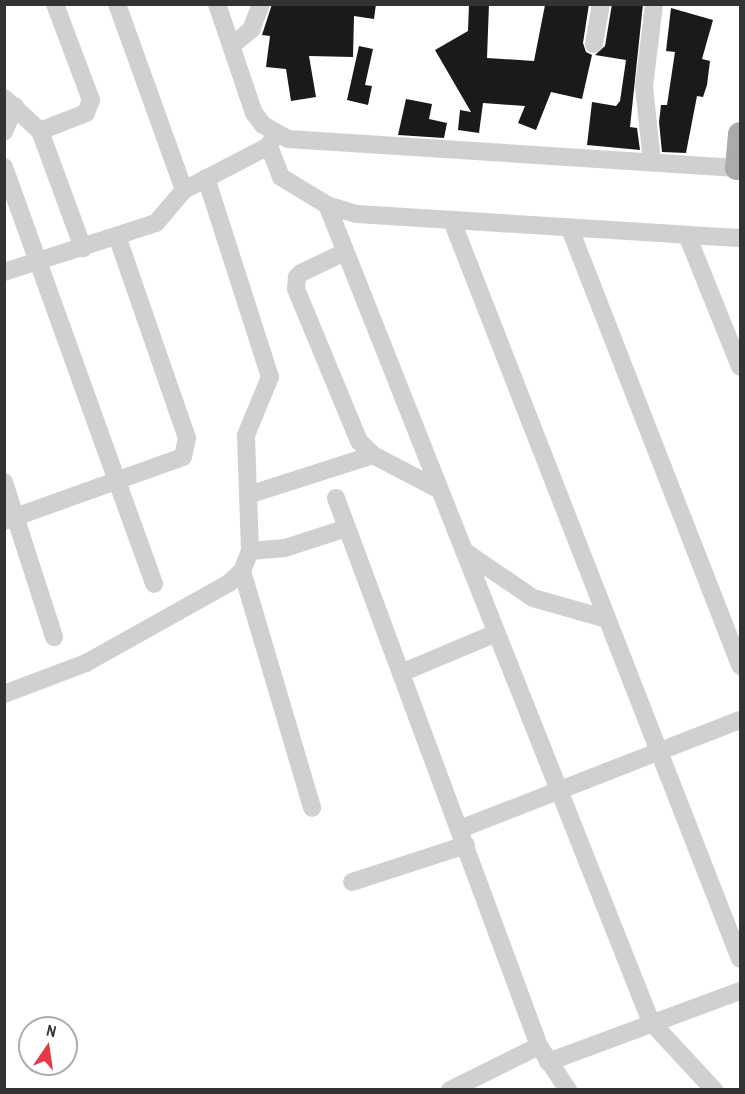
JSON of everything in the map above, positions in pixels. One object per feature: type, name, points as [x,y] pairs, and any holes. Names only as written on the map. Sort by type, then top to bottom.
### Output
[{"type":"main road","points":[[739,168],[741,134]]},
{"type":"street","points":[[40,131],[86,113],[91,100],[55,4]]},
{"type":"street","points":[[117,4],[183,190]]},
{"type":"street","points":[[217,4],[254,113],[272,140],[281,177],[327,205],[357,214],[570,229],[741,237]]},
{"type":"street","points":[[231,46],[251,30],[261,4]]},
{"type":"street","points":[[594,44],[601,4]]},
{"type":"street","points":[[652,161],[644,87],[654,4]]},
{"type":"street","points":[[10,102],[40,131],[83,248]]},
{"type":"street","points":[[4,132],[10,102]]},
{"type":"street","points":[[4,272],[156,223],[183,190],[272,140],[288,139],[739,168]]},
{"type":"street","points":[[4,167],[154,584]]},
{"type":"street","points":[[4,694],[112,650],[230,583],[242,571],[250,550],[246,435],[270,377],[206,178]]},
{"type":"street","points":[[327,205],[651,1023],[714,1089]]},
{"type":"street","points":[[452,221],[741,959]]},
{"type":"street","points":[[570,229],[741,666]]},
{"type":"street","points":[[687,235],[741,367]]},
{"type":"street","points":[[11,519],[175,463],[183,457],[187,438],[117,236]]},
{"type":"street","points":[[345,252],[301,273],[295,283],[359,441],[373,455],[438,489]]},
{"type":"street","points":[[248,495],[373,455]]},
{"type":"street","points":[[4,482],[11,519],[54,638]]},
{"type":"street","points":[[336,498],[544,1054],[568,1089]]},
{"type":"street","points":[[250,550],[285,548],[347,528]]},
{"type":"street","points":[[464,551],[533,598],[606,619]]},
{"type":"street","points":[[242,571],[312,808]]},
{"type":"street","points":[[401,673],[496,633]]},
{"type":"street","points":[[352,882],[463,837],[559,790],[741,720]]},
{"type":"street","points":[[450,1089],[544,1054],[651,1023],[741,991]]},
{"type":"building","points":[[272,4],[376,4],[374,19],[354,16],[353,57],[309,56],[316,97],[291,101],[286,69],[266,67],[270,36],[262,35]]},
{"type":"building","points":[[469,4],[489,4],[487,58],[534,61],[545,5],[589,4],[583,43],[586,52],[592,55],[582,99],[551,92],[536,130],[518,123],[525,106],[483,103],[479,133],[458,130],[460,110],[471,112],[435,50],[468,31]]},
{"type":"building","points":[[612,4],[643,4],[630,127],[637,128],[640,150],[587,145],[592,102],[616,106],[620,101],[626,60],[595,55],[605,46]]},
{"type":"building","points":[[671,8],[713,20],[702,59],[710,61],[707,85],[703,97],[697,96],[686,153],[662,152],[659,122],[661,105],[667,105],[675,52],[666,51]]},
{"type":"building","points":[[359,46],[373,49],[365,85],[372,86],[368,105],[347,100]]},
{"type":"building","points":[[406,99],[432,104],[429,119],[447,123],[444,138],[398,135]]}]
